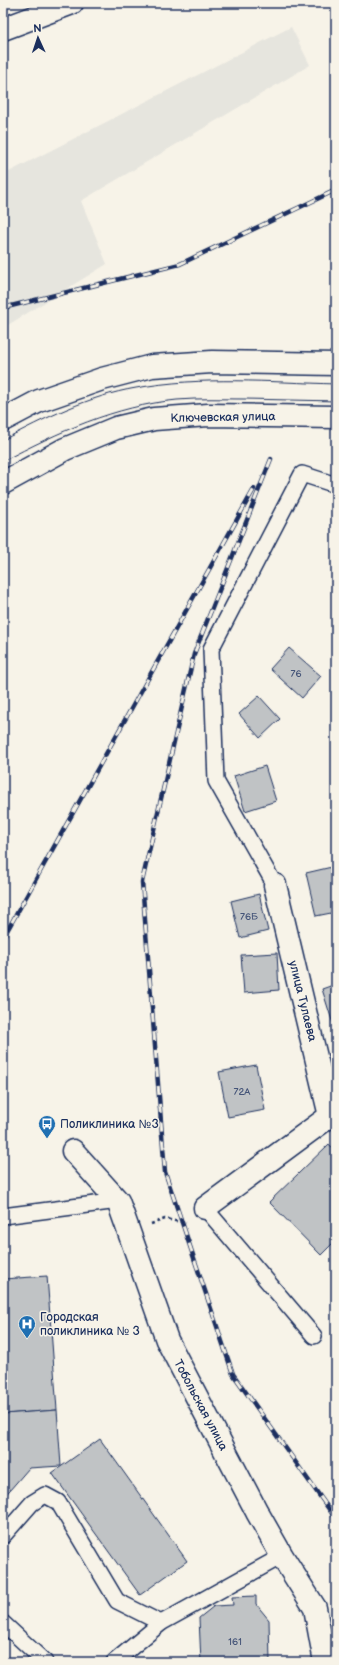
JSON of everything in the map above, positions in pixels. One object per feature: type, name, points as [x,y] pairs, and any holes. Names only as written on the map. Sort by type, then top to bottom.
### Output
[{"type":"street","points":[[3,29],[72,3]]},
{"type":"street","points":[[3,420],[39,401],[102,378],[152,366],[212,362],[336,364]]},
{"type":"street","name":"Ключевская улица","points":[[3,483],[72,446],[116,428],[154,419],[208,415],[336,417]]},
{"type":"street","name":"улица Тулаева","points":[[275,886],[333,1115]]},
{"type":"street","points":[[211,1215],[333,1115]]},
{"type":"street","name":"Тобольская улица","points":[[73,1151],[118,1201],[167,1340],[203,1412],[282,1556],[315,1608],[325,1662]]},
{"type":"lane","points":[[275,886],[216,781],[211,649],[302,474],[336,485]]},
{"type":"lane","points":[[3,1216],[118,1201]]},
{"type":"lane","points":[[211,1215],[314,1336]]},
{"type":"lane","points":[[3,1536],[32,1503],[45,1495],[52,1498],[58,1502],[117,1601],[162,1623]]},
{"type":"lane","points":[[114,1662],[162,1623],[282,1556]]},
{"type":"lane","points":[[3,1623],[45,1662]]},
{"type":"path","points":[[128,1231],[165,1219],[200,1225],[211,1215]]},
{"type":"shaded area","points":[[291,27],[310,65],[81,201],[107,264],[3,328],[3,175]]},
{"type":"building","points":[[289,648],[321,676],[302,698],[270,669]]},
{"type":"building","points":[[259,696],[280,719],[260,738],[239,714]]},
{"type":"building","points":[[265,766],[276,801],[245,811],[234,776]]},
{"type":"building","points":[[336,866],[336,912],[316,916],[306,873]]},
{"type":"building","points":[[259,894],[268,931],[240,938],[231,901]]},
{"type":"building","points":[[277,953],[279,990],[244,993],[241,955]]},
{"type":"building","points":[[336,984],[336,1026],[334,1027],[322,989]]},
{"type":"building","points":[[256,1065],[265,1110],[228,1117],[219,1072]]},
{"type":"building","points":[[329,1144],[336,1152],[336,1240],[321,1255],[269,1202]]},
{"type":"building","name":"Городская поликлиника № 3","points":[[47,1276],[57,1410],[4,1414],[3,1279]]},
{"type":"building","points":[[57,1410],[61,1466],[29,1468],[3,1498],[3,1415]]},
{"type":"building","points":[[100,1439],[187,1561],[140,1595],[52,1473]]},
{"type":"building","points":[[256,1596],[256,1604],[269,1620],[270,1662],[201,1662],[199,1618],[214,1606],[233,1605],[232,1597]]},
{"type":"tram line","points":[[3,440],[51,416],[84,402],[101,396],[136,388],[161,384],[211,381],[336,384]]},
{"type":"tram line","points":[[3,461],[45,440],[87,422],[109,414],[154,403],[203,399],[336,401]]},
{"type":"railway","points":[[3,308],[180,264],[336,190]]},
{"type":"railway","points":[[271,459],[194,654],[142,882],[165,1172],[233,1374],[336,1519]]},
{"type":"railway","points":[[3,938],[254,489]]},
{"type":"place","name":"Поликлиника №3","points":[[47,1139]]},
{"type":"place","name":"Городская поликлиника № 3","points":[[27,1339]]}]
